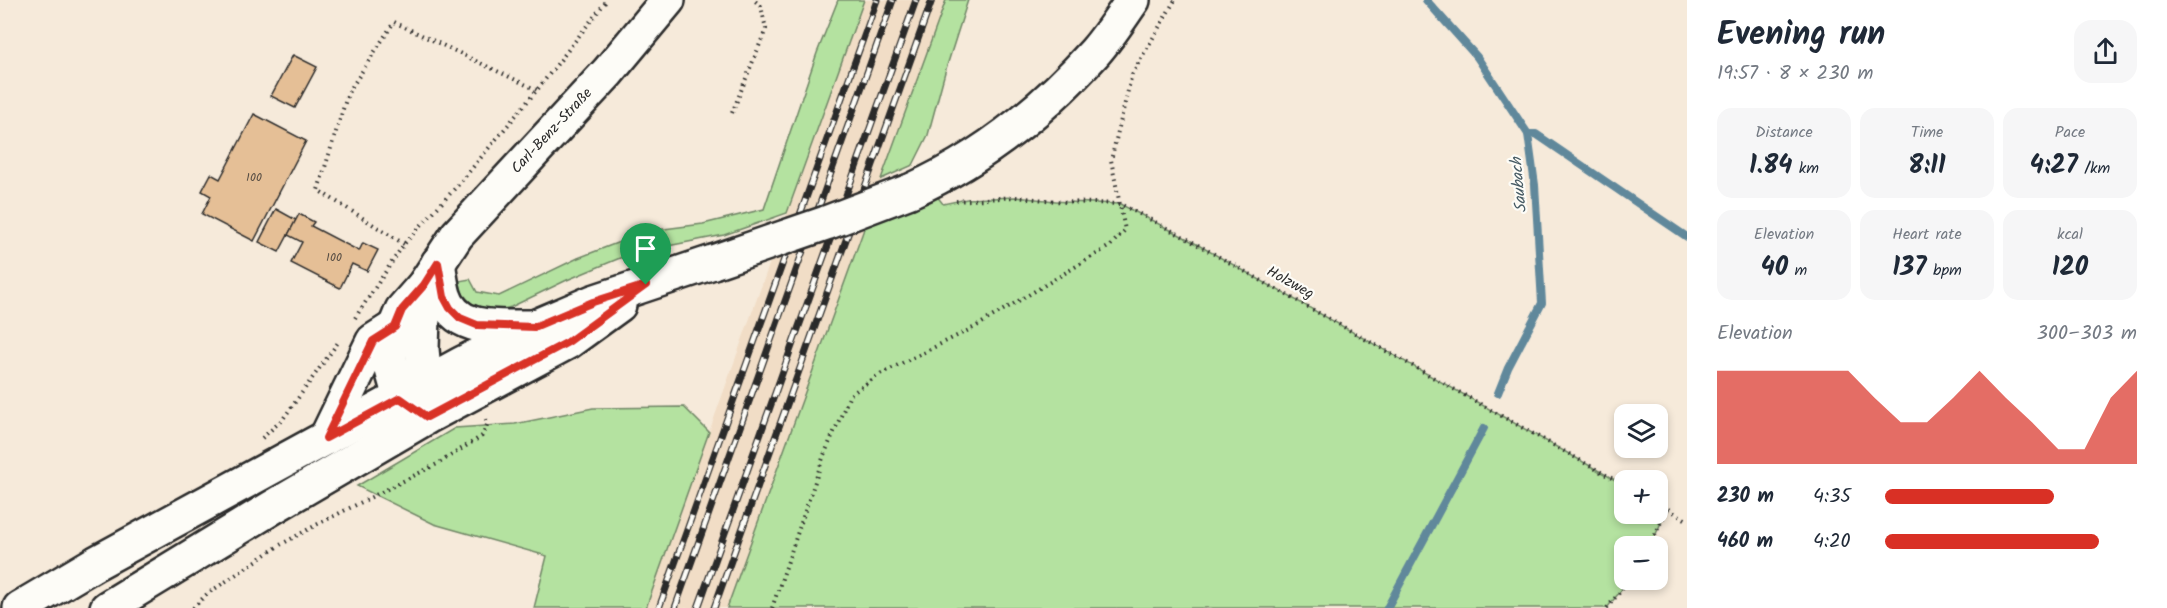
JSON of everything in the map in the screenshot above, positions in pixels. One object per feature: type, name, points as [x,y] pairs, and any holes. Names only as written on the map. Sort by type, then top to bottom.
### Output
[{"type":"main road","name":"Carl-Benz-Straße","points":[[427,417],[413,391],[390,366],[395,327],[402,310],[431,274],[457,235],[608,72],[668,0]]},
{"type":"main road","points":[[20,608],[96,563],[534,327],[593,302],[826,223],[918,187],[985,150],[1031,115],[1097,50],[1133,0]]},
{"type":"main road","name":"Carl-Benz-Straße","points":[[413,391],[422,349],[431,274]]},
{"type":"main road","points":[[431,274],[450,308],[460,318],[477,325],[534,327]]},
{"type":"main road","points":[[107,608],[427,417],[568,342],[646,285]]},
{"type":"main road","name":"Carl-Benz-Straße","points":[[326,438],[373,341],[395,327]]},
{"type":"path","points":[[349,327],[404,244],[459,184],[537,90],[607,0]]},
{"type":"path","points":[[732,113],[766,30],[761,6],[754,0]]},
{"type":"path","points":[[772,608],[824,455],[850,395],[880,374],[975,327],[1110,246],[1125,230],[1111,160],[1132,74],[1175,0]]},
{"type":"path","points":[[404,244],[318,190],[348,93],[394,22],[537,90]]},
{"type":"path","name":"Holzweg","points":[[918,187],[943,204],[967,199],[1015,197],[1120,204],[1184,237],[1614,479]]},
{"type":"path","points":[[311,380],[343,336]]},
{"type":"path","points":[[193,608],[207,594],[280,545],[438,463],[482,436],[486,425],[480,389]]},
{"type":"path","points":[[1668,510],[1687,520]]},
{"type":"path","points":[[1607,608],[1621,590]]},
{"type":"shaded area","points":[[864,0],[946,0],[727,608],[646,608]]},
{"type":"green space","points":[[838,0],[864,0],[787,213],[724,235],[632,253],[500,310],[485,309],[471,303],[463,294],[459,281],[470,279],[477,292],[499,296],[578,258],[648,231],[703,224],[764,209],[817,53]]},
{"type":"green space","points":[[946,0],[968,0],[928,135],[913,165],[881,179]]},
{"type":"green space","points":[[927,183],[943,204],[967,199],[1015,197],[1120,204],[1184,237],[1614,479],[1614,524],[1660,524],[1655,536],[1614,536],[1614,590],[1621,590],[1607,608],[727,608],[873,204]]},
{"type":"green space","points":[[684,407],[709,432],[646,608],[534,608],[547,556],[434,524],[357,486],[455,428],[515,424],[593,408]]},
{"type":"building","points":[[293,55],[317,67],[295,108],[271,96]]},
{"type":"building","points":[[254,114],[306,141],[254,241],[202,214],[211,196],[202,191],[211,174],[220,179]]},
{"type":"building","points":[[276,209],[296,220],[279,252],[259,242]]},
{"type":"building","points":[[299,214],[314,222],[311,226],[359,251],[363,243],[378,250],[367,271],[352,264],[340,288],[291,263],[302,242],[288,235]]},
{"type":"waterway","name":"Saubach","points":[[1426,0],[1477,57],[1528,134],[1535,185],[1542,303],[1508,368],[1498,393]]},
{"type":"waterway","points":[[1528,134],[1536,134],[1687,237]]},
{"type":"waterway","name":"Saubach","points":[[1387,608],[1484,428]]},
{"type":"railway","points":[[659,608],[877,0]]},
{"type":"railway","points":[[675,608],[893,0]]},
{"type":"railway","points":[[698,608],[916,0]]},
{"type":"railway","points":[[714,608],[932,0]]},
{"type":"route","points":[[438,263],[444,297],[450,308],[460,318],[477,325],[534,327],[593,302],[646,285],[568,342],[427,417],[400,398],[326,438],[373,341],[395,327],[402,310],[424,285],[438,263]]}]
